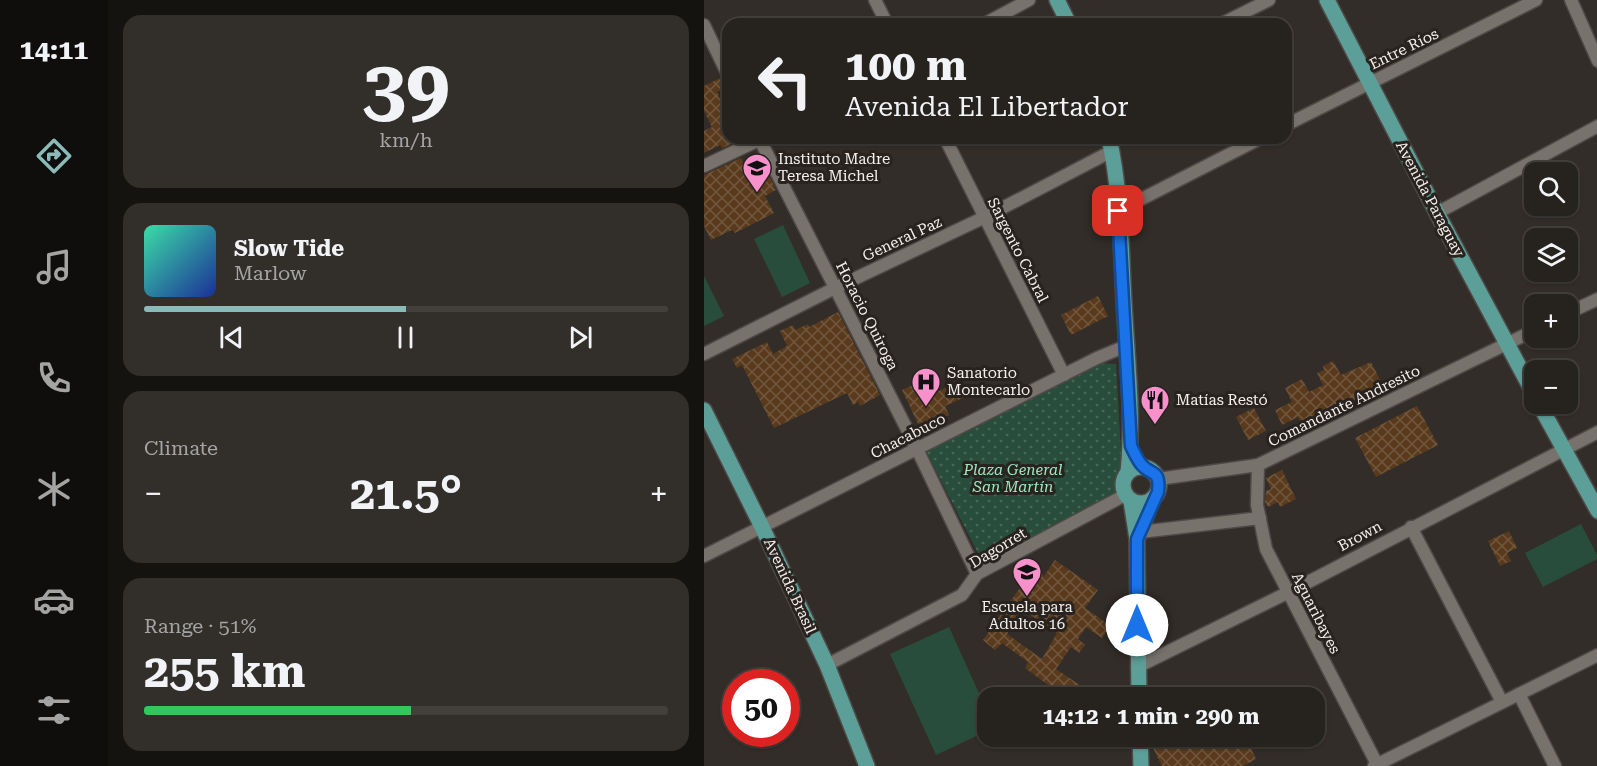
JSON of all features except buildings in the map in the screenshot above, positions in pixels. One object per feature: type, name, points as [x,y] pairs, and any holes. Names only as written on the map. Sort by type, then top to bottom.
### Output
[{"type":"main road","points":[[1057,0],[1066,18]]},
{"type":"main road","name":"Avenida Paraguay","points":[[1327,0],[1524,376]]},
{"type":"main road","points":[[1111,145],[1118,211],[1126,346],[1131,446],[1128,472]]},
{"type":"main road","name":"Avenida Brasil","points":[[704,410],[827,665],[867,766]]},
{"type":"main road","points":[[1544,414],[1598,511]]},
{"type":"main road","points":[[1131,446],[1143,467]]},
{"type":"main road","points":[[1128,498],[1138,504],[1146,503],[1158,492],[1158,479],[1150,470],[1143,467],[1128,472],[1123,479],[1122,487],[1128,498],[1139,536],[1138,687]]},
{"type":"main road","points":[[1139,536],[1153,498]]},
{"type":"main road","points":[[1140,747],[1141,766]]},
{"type":"street","points":[[875,0],[884,18]]},
{"type":"street","points":[[995,18],[1029,0]]},
{"type":"street","points":[[1233,18],[1269,0]]},
{"type":"street","name":"Entre Ríos","points":[[1292,122],[1536,0]]},
{"type":"street","points":[[1571,0],[1598,60]]},
{"type":"street","points":[[704,25],[722,62]]},
{"type":"street","points":[[1437,213],[1598,126]]},
{"type":"street","points":[[704,166],[748,144]]},
{"type":"street","name":"Horacio Quiroga","points":[[763,144],[917,448],[977,574]]},
{"type":"street","name":"Sargento Cabral","points":[[948,144],[1064,375]]},
{"type":"street","points":[[1118,211],[1249,144]]},
{"type":"street","name":"General Paz","points":[[704,354],[835,288],[985,217],[1111,145]]},
{"type":"street","points":[[1578,309],[1598,299]]},
{"type":"street","name":"Comandante Andresito","points":[[1158,479],[1258,465],[1524,335]]},
{"type":"street","name":"Chacabuco","points":[[704,556],[1126,346]]},
{"type":"street","name":"Brown","points":[[1137,667],[1289,592],[1563,448],[1598,432]]},
{"type":"street","name":"Aguaribayes","points":[[1258,465],[1257,505],[1266,549],[1376,766]]},
{"type":"street","name":"Dagorret","points":[[827,665],[962,595],[977,574],[1128,498]]},
{"type":"street","points":[[1139,536],[1259,518]]},
{"type":"street","points":[[1411,527],[1502,702]]},
{"type":"street","points":[[1376,766],[1598,655]]},
{"type":"street","points":[[1519,694],[1555,766]]},
{"type":"green space","points":[[783,225],[810,283],[782,297],[754,239]]},
{"type":"green space","points":[[704,276],[724,316],[704,326]]},
{"type":"green space","name":"Plaza General San Martín","points":[[1098,363],[1116,364],[1122,471],[1114,497],[984,565],[926,451]]},
{"type":"green space","points":[[1581,524],[1597,559],[1543,587],[1525,553]]},
{"type":"green space","points":[[949,627],[977,689],[977,736],[936,755],[890,654]]},
{"type":"place","name":"Instituto Madre Teresa Michel","points":[[757,194]]},
{"type":"place","name":"Sanatorio Montecarlo","points":[[926,408]]},
{"type":"place","name":"Matías Restó","points":[[1155,426]]},
{"type":"place","name":"Escuela para Adultos 16","points":[[1027,598]]},
{"type":"route","points":[[1118,211],[1131,446],[1143,467],[1156,476],[1159,483],[1158,492],[1153,498],[1137,539],[1137,625]]}]
